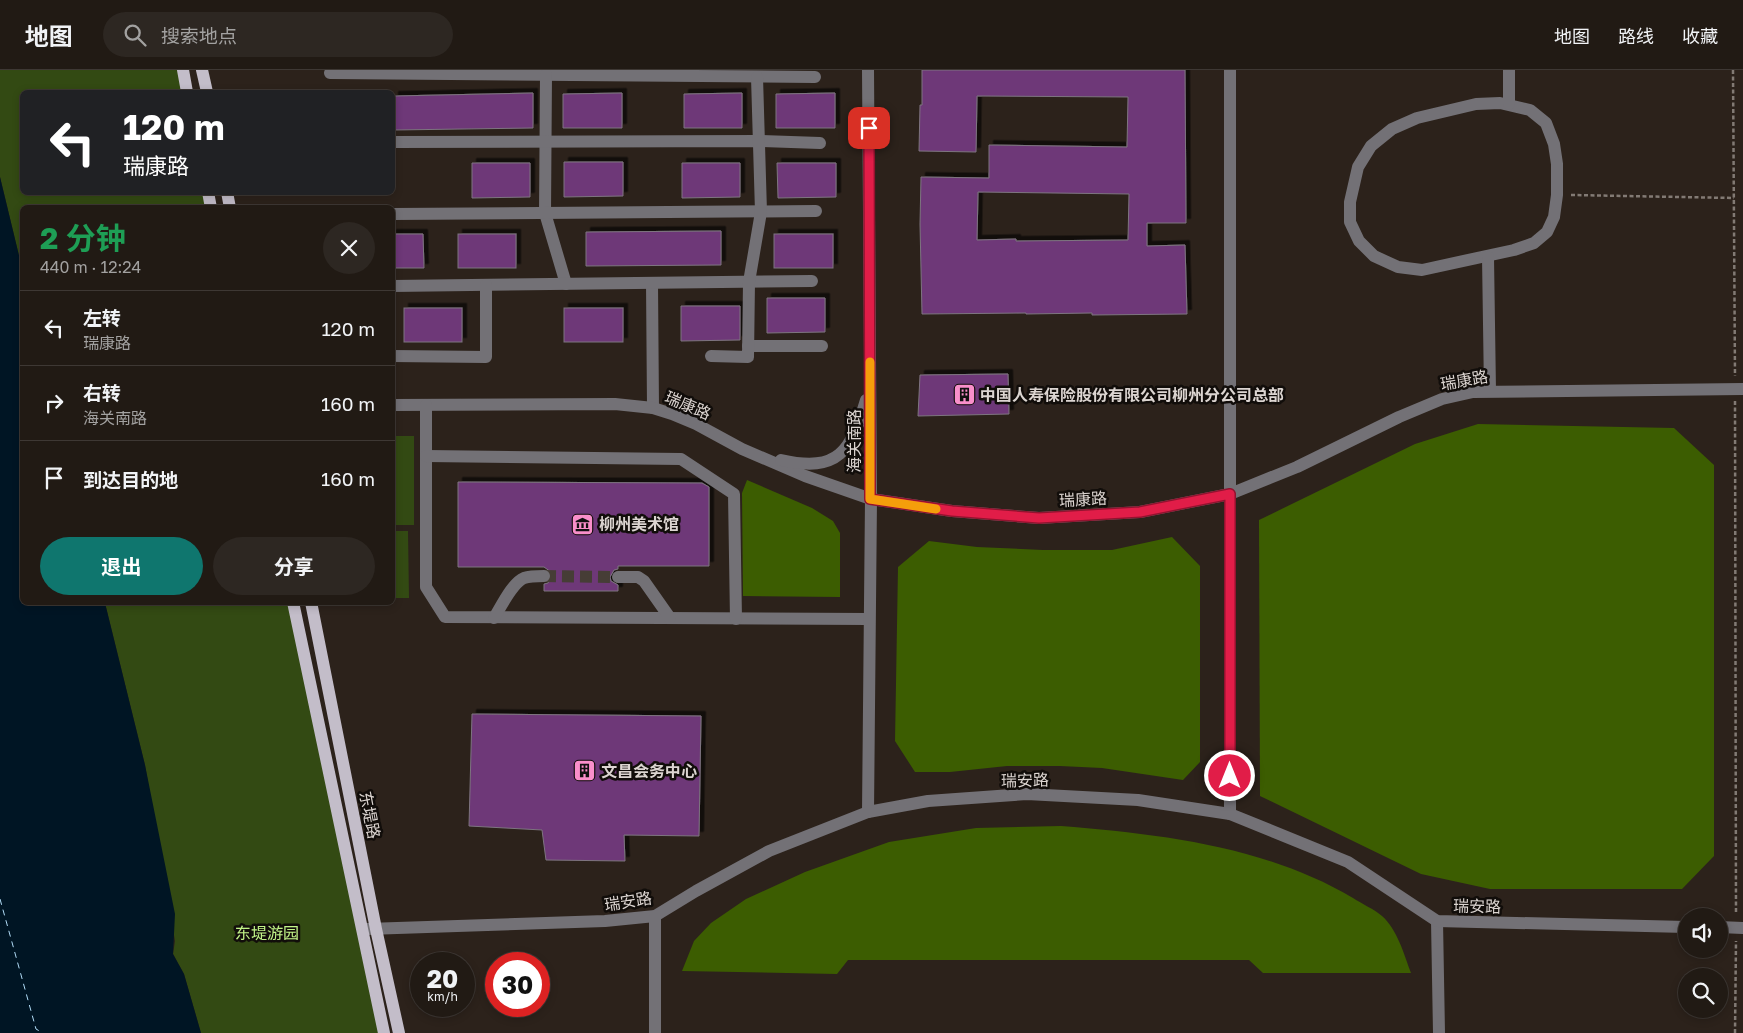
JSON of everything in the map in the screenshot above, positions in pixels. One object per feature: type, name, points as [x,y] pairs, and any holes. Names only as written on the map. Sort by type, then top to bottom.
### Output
[{"type":"main road","points":[[183,70],[188,90]]},
{"type":"main road","points":[[202,70],[207,90]]},
{"type":"main road","points":[[294,605],[384,1033]]},
{"type":"main road","name":"东堤路","points":[[312,605],[376,928],[399,1033]]},
{"type":"street","name":"海关南路","points":[[868,70],[870,385],[868,812]]},
{"type":"street","points":[[1230,70],[1230,814]]},
{"type":"street","points":[[1509,70],[1509,104]]},
{"type":"street","points":[[330,72],[546,75],[656,73],[815,77]]},
{"type":"street","points":[[546,75],[545,213],[566,284]]},
{"type":"street","points":[[711,356],[748,357],[748,282],[761,212],[757,77]]},
{"type":"street","points":[[1476,104],[1509,104],[1530,110],[1546,123],[1554,144],[1557,164],[1557,195],[1554,216],[1547,232],[1534,243],[1488,257],[1422,270],[1398,267],[1374,256],[1359,241],[1350,222],[1350,202],[1358,167],[1371,146],[1392,129],[1417,118],[1452,108],[1476,104]]},
{"type":"street","points":[[395,142],[820,142]]},
{"type":"street","points":[[395,214],[816,212]]},
{"type":"street","points":[[1488,257],[1490,391]]},
{"type":"street","points":[[395,286],[812,281]]},
{"type":"street","points":[[652,283],[653,408]]},
{"type":"street","points":[[395,356],[486,357],[486,285]]},
{"type":"street","points":[[748,346],[822,346]]},
{"type":"street","points":[[751,453],[805,464],[822,462],[838,455],[854,437],[870,385]]},
{"type":"street","name":"瑞康路","points":[[395,405],[616,404],[653,408],[696,424],[751,453],[805,476],[870,499],[952,511],[1039,518],[1140,512],[1230,494],[1297,468],[1399,417],[1442,399],[1473,392],[1739,389]]},
{"type":"street","points":[[426,405],[426,587],[445,617],[869,620]]},
{"type":"street","points":[[426,456],[681,459],[734,494],[736,619]]},
{"type":"street","points":[[494,618],[515,584],[522,578],[544,576]]},
{"type":"street","points":[[618,577],[638,577],[644,581],[670,618]]},
{"type":"street","name":"瑞安路","points":[[362,930],[376,928],[605,922],[655,916],[769,851],[868,812],[928,801],[1027,794],[1138,800],[1230,814],[1348,862],[1437,922],[1678,926]]},
{"type":"street","points":[[655,916],[655,1033]]},
{"type":"street","points":[[1437,922],[1439,1033]]},
{"type":"path","points":[[1733,70],[1739,389],[1739,928],[1735,1033]]},
{"type":"path","points":[[1557,195],[1734,198]]},
{"type":"green space","points":[[0,70],[183,70],[187,90],[20,90],[20,195],[208,195],[211,205],[20,205],[20,260],[0,177]]},
{"type":"green space","points":[[1478,424],[1674,428],[1714,465],[1714,856],[1682,889],[1490,889],[1421,874],[1260,796],[1259,520],[1415,444]]},
{"type":"green space","points":[[395,436],[414,436],[414,525],[395,525]]},
{"type":"green space","points":[[747,480],[812,508],[833,521],[840,533],[840,597],[743,596],[742,493]]},
{"type":"green space","points":[[395,531],[408,531],[409,598],[395,598]]},
{"type":"green space","points":[[1172,537],[1200,566],[1200,762],[1183,780],[1102,768],[1060,766],[1007,766],[950,772],[915,772],[895,741],[898,567],[929,541],[977,547],[1043,550],[1112,550]]},
{"type":"green space","name":"东堤游园","points":[[105,605],[293,605],[384,1033],[201,1033],[184,974],[173,954],[175,941],[145,765]]},
{"type":"green space","points":[[1061,826],[1136,833],[1211,846],[1248,854],[1319,880],[1375,911],[1387,921],[1403,950],[1411,973],[1263,973],[1249,960],[848,960],[837,974],[682,971],[694,941],[711,923],[746,899],[805,872],[889,842],[976,828]]},
{"type":"water","points":[[0,177],[20,260],[20,605],[105,605],[145,765],[175,914],[173,954],[184,974],[201,1033],[0,1033]]},
{"type":"building","points":[[922,70],[1185,70],[1186,223],[1147,223],[1147,246],[1185,245],[1187,314],[922,314],[921,177],[989,178],[989,145],[1127,147],[1128,97],[977,96],[976,152],[919,151],[920,105],[922,105]],"holes":[[[978,192],[1129,194],[1128,240],[977,240]]]},
{"type":"building","points":[[533,93],[533,128],[395,130],[395,96]]},
{"type":"building","points":[[622,93],[622,128],[563,128],[563,94]]},
{"type":"building","points":[[742,93],[742,128],[684,128],[684,94]]},
{"type":"building","points":[[835,93],[835,128],[776,128],[776,94]]},
{"type":"building","points":[[564,162],[623,162],[623,196],[564,197]]},
{"type":"building","points":[[472,163],[530,163],[530,197],[472,198]]},
{"type":"building","points":[[682,163],[740,163],[740,197],[682,198]]},
{"type":"building","points":[[777,163],[836,163],[836,197],[778,198]]},
{"type":"building","points":[[721,231],[721,265],[586,266],[586,232]]},
{"type":"building","points":[[395,234],[423,234],[424,268],[395,268]]},
{"type":"building","points":[[458,234],[516,234],[516,268],[458,268]]},
{"type":"building","points":[[774,234],[833,234],[833,268],[774,268]]},
{"type":"building","points":[[767,298],[825,298],[825,332],[767,333]]},
{"type":"building","points":[[681,306],[740,306],[740,340],[681,341]]},
{"type":"building","points":[[404,308],[462,308],[462,342],[404,342]]},
{"type":"building","points":[[564,308],[623,308],[623,342],[564,342]]},
{"type":"building","name":"中国人寿保险股份有限公司柳州分公司总部","points":[[1008,374],[1009,414],[918,416],[920,375]]},
{"type":"building","name":"柳州美术馆","points":[[458,482],[702,483],[709,487],[709,566],[618,566],[618,569],[614,570],[610,577],[611,581],[618,585],[618,591],[544,591],[544,584],[548,583],[552,576],[551,572],[544,567],[458,567]]},
{"type":"building","name":"文昌会务中心","points":[[472,714],[701,716],[699,836],[624,835],[625,861],[546,860],[542,830],[469,826]]},
{"type":"ferry route","points":[[0,899],[36,1029],[43,1033]]},
{"type":"tunnel","points":[[544,576],[618,577]]},
{"type":"slow traffic","points":[[870,362],[870,499],[936,509]]},
{"type":"place","name":"中国人寿保险股份有限公司柳州分公司总部","points":[[964,395]]},
{"type":"place","name":"柳州美术馆","points":[[583,524]]},
{"type":"place","name":"文昌会务中心","points":[[585,771]]},
{"type":"route","points":[[869,128],[870,499],[952,511],[1039,518],[1140,512],[1230,494],[1230,776]]}]
